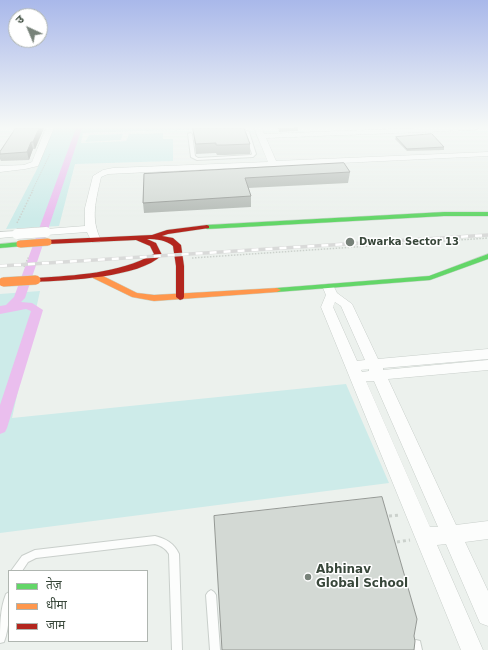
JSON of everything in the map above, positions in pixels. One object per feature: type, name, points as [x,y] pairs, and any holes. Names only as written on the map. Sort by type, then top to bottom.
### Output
[{"type":"street","points":[[0,168],[25,167],[34,165],[37,158]]},
{"type":"street","points":[[270,158],[273,164]]},
{"type":"street","points":[[96,240],[89,228],[88,214],[97,176],[106,172],[217,169],[226,162],[330,164],[420,158]]},
{"type":"street","points":[[0,246],[17,235],[48,242],[96,240],[138,238],[200,227],[444,214],[488,214]]},
{"type":"street","points":[[0,235],[17,235],[89,228]]},
{"type":"street","points":[[153,236],[174,242],[177,245],[180,298]]},
{"type":"street","points":[[1,282],[96,276],[133,268],[144,264],[158,254],[155,246],[138,238]]},
{"type":"street","points":[[96,276],[135,296],[180,298],[330,290],[430,278],[488,256]]},
{"type":"street","points":[[133,268],[151,268]]},
{"type":"street","points":[[330,290],[346,304],[488,615]]},
{"type":"street","points":[[330,290],[327,307],[472,650]]},
{"type":"street","points":[[355,372],[488,354]]},
{"type":"street","points":[[376,370],[488,365]]},
{"type":"street","points":[[425,537],[488,530]]},
{"type":"lane","points":[[196,158],[226,162],[241,158]]},
{"type":"lane","points":[[17,570],[25,559],[35,554],[154,540],[164,542],[171,547],[174,554],[177,650]]},
{"type":"lane","points":[[211,595],[215,650]]},
{"type":"lane","points":[[0,638],[8,602]]},
{"type":"path","points":[[17,235],[49,158]]},
{"type":"path","points":[[177,264],[488,238]]},
{"type":"path","points":[[22,270],[30,253]]},
{"type":"shaded area","points":[[41,158],[173,158],[173,161],[75,164],[59,226],[6,229]]},
{"type":"shaded area","points":[[40,291],[12,418],[346,384],[389,483],[0,533],[0,294]]},
{"type":"building","points":[[344,163],[350,172],[245,178],[251,196],[143,203],[144,174]]},
{"type":"building","name":"Abhinav Global School","points":[[382,497],[417,619],[414,636],[414,650],[222,650],[214,516]]},
{"type":"waterway","points":[[10,307],[19,298],[68,158]]},
{"type":"waterway","points":[[0,428],[37,310],[28,305],[10,307]]},
{"type":"waterway","points":[[0,310],[10,307]]},
{"type":"railway","points":[[0,266],[488,235]]},
{"type":"traffic: fast","points":[[207,227],[444,214],[488,214]]},
{"type":"traffic: fast","points":[[0,246],[20,244]]},
{"type":"traffic: fast","points":[[277,290],[430,278],[488,256]]},
{"type":"traffic: slow","points":[[20,244],[48,242]]},
{"type":"traffic: slow","points":[[96,276],[135,295],[154,298],[277,290]]},
{"type":"traffic: slow","points":[[3,282],[36,280]]},
{"type":"traffic: jam","points":[[48,242],[153,237],[167,232],[207,227]]},
{"type":"traffic: jam","points":[[153,237],[170,240],[177,245],[180,266],[180,297]]},
{"type":"traffic: jam","points":[[36,280],[84,277],[114,272],[144,263],[158,255],[153,245],[138,238]]},
{"type":"place","name":"Dwarka Sector 13","points":[[350,242]]},
{"type":"place","name":"Abhinav Global School","points":[[308,577]]}]
